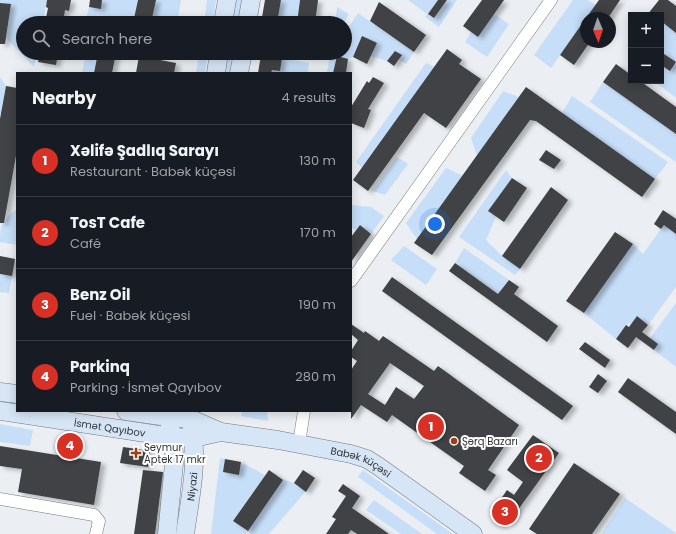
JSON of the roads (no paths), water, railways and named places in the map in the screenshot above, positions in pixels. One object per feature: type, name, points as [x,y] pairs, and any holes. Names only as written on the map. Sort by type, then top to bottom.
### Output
[{"type":"street","points":[[224,16],[227,0]]},
{"type":"street","points":[[248,16],[251,0]]},
{"type":"street","points":[[352,279],[551,0]]},
{"type":"street","points":[[216,72],[218,60]]},
{"type":"street","points":[[240,72],[242,60]]},
{"type":"street","points":[[0,392],[16,394]]},
{"type":"street","name":"İsmət Qayıbov","points":[[0,411],[172,438],[194,438],[226,432]]},
{"type":"street","name":"İsmət Qayıbov","points":[[140,412],[191,415],[226,432]]},
{"type":"street","points":[[299,443],[304,412]]},
{"type":"street","points":[[166,533],[174,464],[168,414]]},
{"type":"street","name":"Niyazi","points":[[185,534],[194,465],[194,438],[191,415]]},
{"type":"street","name":"Babək küçəsi","points":[[226,432],[299,443],[351,454],[366,459],[378,466],[472,534]]},
{"type":"street","points":[[0,499],[94,515],[99,521],[96,534]]},
{"type":"place","name":"Xəlifə Şadlıq Sarayı","points":[[431,427]]},
{"type":"place","name":"Şərq Bazarı","points":[[454,441]]},
{"type":"place","name":"Parkinq","points":[[70,446]]},
{"type":"place","name":"Seymur Aptek 17 mkr","points":[[136,453]]},
{"type":"place","name":"TosT Cafe","points":[[539,458]]},
{"type":"place","name":"Benz Oil","points":[[505,512]]}]
